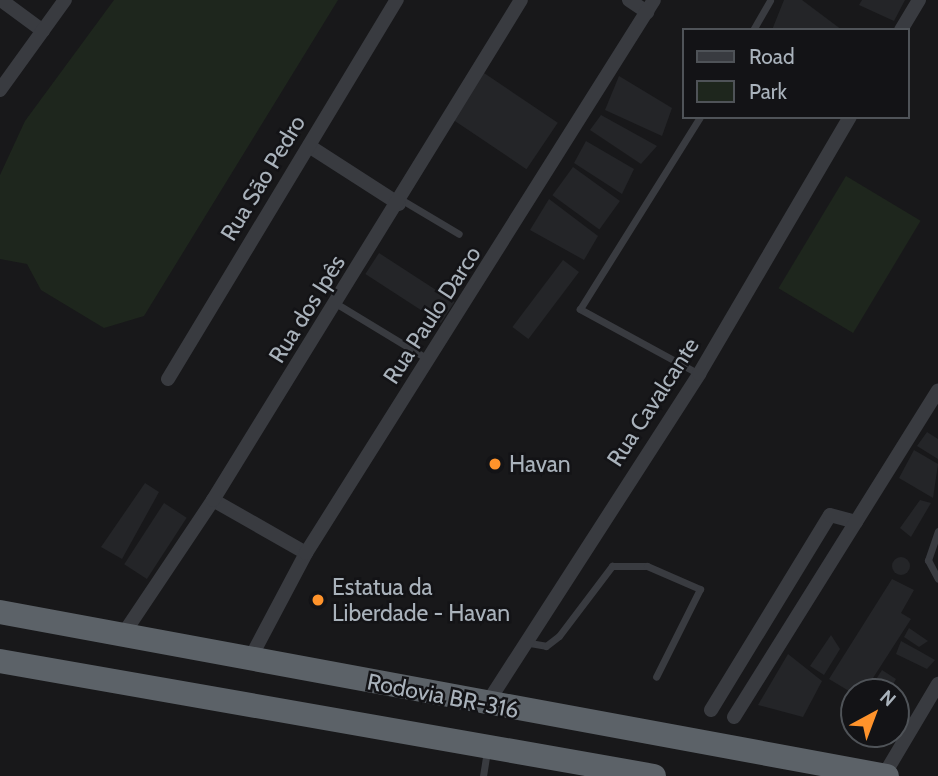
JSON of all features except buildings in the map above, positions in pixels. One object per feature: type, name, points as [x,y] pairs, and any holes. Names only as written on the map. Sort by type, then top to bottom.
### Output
[{"type":"highway","name":"Rodovia BR-316","points":[[0,612],[251,657],[485,706],[695,736],[885,776]]},
{"type":"highway","name":"Rodovia BR-316","points":[[0,661],[654,776]]},
{"type":"street","points":[[2,0],[43,31]]},
{"type":"street","points":[[0,90],[65,0]]},
{"type":"street","name":"Rua São Pedro","points":[[168,379],[397,0]]},
{"type":"street","name":"Rua dos Ipês","points":[[122,636],[214,500],[401,202],[521,0]]},
{"type":"street","points":[[629,0],[650,6]]},
{"type":"street","points":[[902,28],[919,0]]},
{"type":"street","name":"Rua Paulo Darco","points":[[251,657],[306,553],[650,6]]},
{"type":"street","name":"Rua Cavalcante","points":[[485,706],[523,642],[699,374],[849,119]]},
{"type":"street","points":[[309,146],[401,202]]},
{"type":"street","points":[[734,716],[938,391]]},
{"type":"street","points":[[214,500],[306,553]]},
{"type":"street","points":[[711,710],[830,515],[856,522]]},
{"type":"street","points":[[885,776],[938,684]]},
{"type":"lane","points":[[754,28],[770,0]]},
{"type":"lane","points":[[699,119],[580,309],[699,374]]},
{"type":"lane","points":[[401,202],[459,234]]},
{"type":"lane","points":[[337,304],[429,361]]},
{"type":"lane","points":[[938,531],[928,560],[938,579]]},
{"type":"lane","points":[[523,642],[546,646],[559,636],[612,566],[647,566],[700,589],[656,677]]},
{"type":"lane","points":[[482,776],[488,748]]},
{"type":"shaded area","points":[[784,0],[802,0],[839,28],[773,28]]},
{"type":"shaded area","points":[[862,0],[905,0],[894,21],[859,5]]},
{"type":"shaded area","points":[[484,73],[558,123],[526,169],[453,119]]},
{"type":"shaded area","points":[[619,76],[672,108],[662,136],[605,110]]},
{"type":"shaded area","points":[[601,115],[657,146],[641,164],[590,130]]},
{"type":"shaded area","points":[[586,141],[634,169],[622,194],[574,163]]},
{"type":"shaded area","points":[[573,167],[620,201],[599,229],[552,195]]},
{"type":"shaded area","points":[[549,199],[598,236],[584,260],[530,230]]},
{"type":"shaded area","points":[[379,253],[454,302],[441,323],[365,274]]},
{"type":"shaded area","points":[[563,260],[579,272],[528,339],[512,327]]},
{"type":"shaded area","points":[[927,432],[938,439],[938,459],[917,446]]},
{"type":"shaded area","points":[[914,450],[938,464],[933,498],[899,478]]},
{"type":"shaded area","points":[[145,483],[159,492],[122,559],[101,547]]},
{"type":"shaded area","points":[[920,500],[931,503],[911,537],[900,528]]},
{"type":"shaded area","points":[[164,503],[187,518],[147,579],[124,564]]},
{"type":"shaded area","points":[[901,557],[907,560],[910,566],[907,572],[901,575],[895,572],[892,566],[895,560]]},
{"type":"shaded area","points":[[892,579],[914,590],[901,613],[911,619],[873,678],[840,678],[840,686],[829,679]]},
{"type":"shaded area","points":[[909,628],[928,641],[919,647],[904,637]]},
{"type":"shaded area","points":[[831,635],[840,649],[824,675],[810,666]]},
{"type":"shaded area","points":[[901,641],[935,660],[927,669],[896,654]]},
{"type":"shaded area","points":[[788,654],[822,681],[803,717],[758,705]]},
{"type":"shaded area","points":[[882,670],[894,678],[877,678]]},
{"type":"green space","points":[[114,0],[338,0],[144,316],[104,328],[41,290],[27,264],[0,259],[0,175],[25,121]]},
{"type":"green space","points":[[846,176],[921,221],[853,333],[779,288]]},
{"type":"place","name":"Havan","points":[[495,464]]},
{"type":"place","name":"Estatua da Liberdade - Havan","points":[[318,600]]}]
